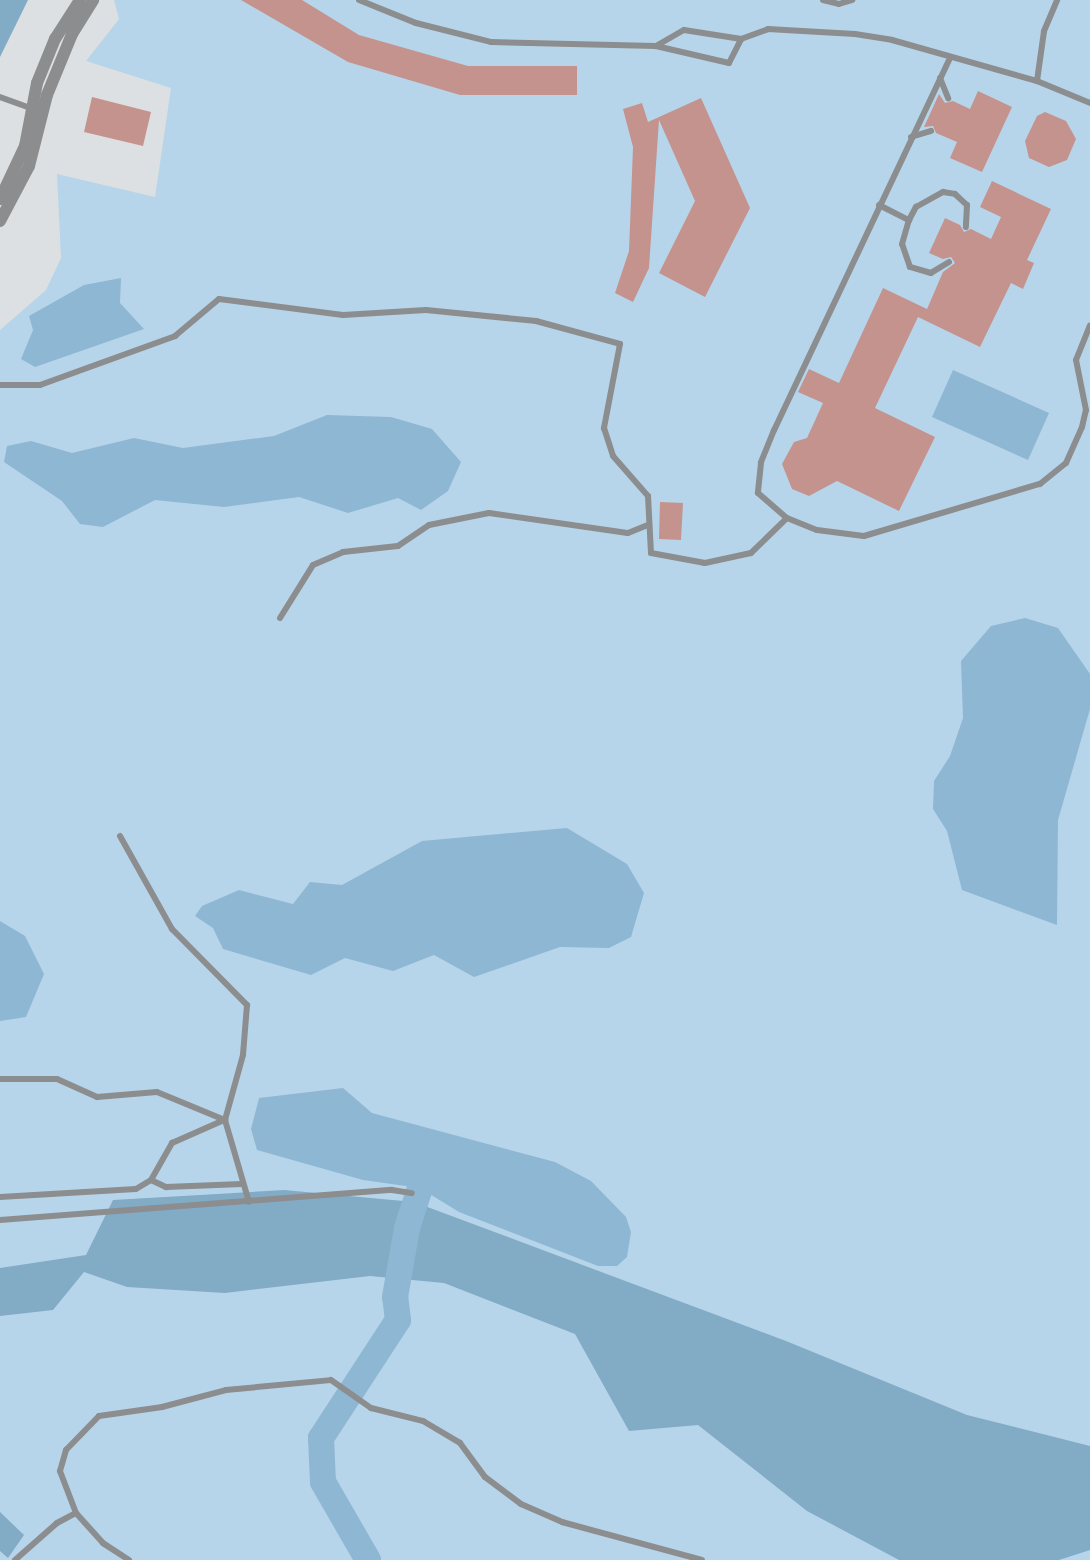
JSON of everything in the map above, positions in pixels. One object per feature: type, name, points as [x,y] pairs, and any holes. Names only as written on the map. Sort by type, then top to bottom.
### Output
[{"type":"street","points":[[0,199],[24,146],[32,108],[55,39],[80,0]]},
{"type":"street","points":[[0,221],[29,166],[47,95],[72,34],[93,0]]},
{"type":"lane","points":[[359,0],[416,23],[491,42],[656,46],[729,63],[741,39]]},
{"type":"lane","points":[[823,0],[839,4],[852,0]]},
{"type":"lane","points":[[1037,81],[1044,31],[1057,0]]},
{"type":"lane","points":[[656,46],[684,30],[741,39],[768,29],[855,34],[892,40],[1037,81],[1090,103]]},
{"type":"lane","points":[[950,58],[774,430],[761,463],[758,493],[788,518],[817,530],[864,536],[1040,484],[1055,475],[1075,449],[1086,410],[1076,360],[1090,326]]},
{"type":"lane","points":[[940,78],[948,98]]},
{"type":"lane","points":[[0,97],[32,108]]},
{"type":"lane","points":[[911,137],[931,131]]},
{"type":"lane","points":[[949,262],[931,273],[910,267],[902,244],[908,220],[916,207],[943,192],[955,194],[967,205],[966,227]]},
{"type":"lane","points":[[879,205],[908,220]]},
{"type":"lane","points":[[0,385],[40,385],[175,336],[219,299],[343,315],[426,310],[536,321],[620,344],[604,428],[612,456],[648,496],[651,553],[705,562],[751,553],[788,518]]},
{"type":"lane","points":[[280,618],[313,565],[343,552],[398,546],[429,525],[489,513],[628,533],[648,525]]},
{"type":"lane","points":[[120,836],[172,929],[247,1005],[243,1055],[225,1120],[249,1202]]},
{"type":"lane","points":[[0,1079],[57,1079],[97,1097],[157,1092],[225,1120]]},
{"type":"lane","points":[[0,1196],[136,1189],[151,1180],[172,1143],[225,1120]]},
{"type":"lane","points":[[151,1180],[166,1187],[242,1184]]},
{"type":"lane","points":[[0,1220],[392,1190],[412,1192]]},
{"type":"lane","points":[[129,1560],[103,1543],[76,1513],[60,1471],[65,1450],[99,1416],[162,1407],[226,1390],[331,1380],[371,1408],[423,1421],[460,1443],[485,1477],[521,1504],[562,1522],[702,1560]]},
{"type":"lane","points":[[15,1560],[57,1523],[76,1513]]},
{"type":"shaded area","points":[[0,0],[28,0],[0,57]]},
{"type":"shaded area","points":[[114,0],[1090,0],[1090,1560],[0,1560],[0,330],[46,290],[61,258],[57,174],[155,197],[171,88],[86,61],[119,19]]},
{"type":"shaded area","points":[[121,278],[120,303],[144,329],[35,367],[21,359],[33,330],[29,316],[84,285]]},
{"type":"shaded area","points":[[953,370],[1049,413],[1028,460],[932,417]]},
{"type":"shaded area","points":[[327,415],[391,417],[432,429],[461,462],[448,491],[421,510],[398,498],[348,513],[299,497],[224,507],[155,500],[103,527],[80,524],[62,501],[4,462],[7,446],[31,441],[72,453],[134,438],[183,448],[274,436]]},
{"type":"shaded area","points":[[1025,618],[1058,628],[1090,674],[1090,709],[1058,820],[1057,925],[962,890],[947,831],[933,809],[934,781],[950,756],[963,718],[961,661],[991,626]]},
{"type":"shaded area","points":[[567,828],[627,864],[644,893],[631,937],[609,948],[560,947],[474,977],[434,955],[393,971],[345,958],[311,975],[223,949],[213,928],[195,916],[202,906],[239,890],[293,904],[310,882],[342,885],[422,841]]},
{"type":"shaded area","points":[[0,921],[25,936],[44,974],[26,1017],[0,1021]]},
{"type":"shaded area","points":[[343,1088],[372,1113],[555,1162],[591,1181],[626,1217],[631,1232],[627,1257],[617,1266],[598,1266],[459,1212],[420,1188],[363,1180],[257,1150],[251,1129],[259,1098]]},
{"type":"shaded area","points":[[284,1190],[414,1202],[786,1341],[967,1415],[1090,1446],[1090,1550],[1059,1560],[899,1560],[807,1511],[698,1425],[629,1431],[575,1334],[444,1283],[370,1276],[225,1293],[127,1287],[84,1272],[53,1310],[0,1316],[0,1268],[86,1255],[113,1200]]},
{"type":"shaded area","points":[[0,1512],[24,1535],[8,1558],[0,1551]]},
{"type":"building","points":[[241,0],[302,0],[359,35],[468,66],[577,66],[577,95],[460,95],[348,62]]},
{"type":"building","points":[[978,91],[1012,107],[982,172],[950,158],[957,142],[936,133],[933,126],[924,127],[939,94],[945,103],[953,101],[970,109]]},
{"type":"building","points":[[92,97],[151,112],[143,146],[84,132]]},
{"type":"building","points":[[701,98],[750,208],[705,297],[659,273],[695,201],[659,120],[649,268],[633,302],[615,293],[629,251],[633,147],[623,109],[642,103],[648,122]]},
{"type":"building","points":[[1045,112],[1066,121],[1076,139],[1067,160],[1049,167],[1029,158],[1025,141],[1037,116]]},
{"type":"building","points":[[992,181],[1051,209],[1027,260],[1034,263],[1023,289],[1011,283],[980,347],[918,317],[875,408],[935,437],[899,511],[837,481],[809,496],[792,489],[782,464],[794,442],[807,438],[823,403],[798,392],[809,369],[839,383],[883,288],[927,309],[943,272],[955,263],[951,257],[943,259],[929,253],[945,218],[960,225],[964,232],[971,229],[991,239],[1001,217],[980,207]]},
{"type":"building","points":[[660,502],[683,503],[681,540],[659,539]]},
{"type":"waterway","points":[[368,1560],[323,1482],[321,1438],[398,1320],[395,1297],[407,1228],[420,1188]]}]
